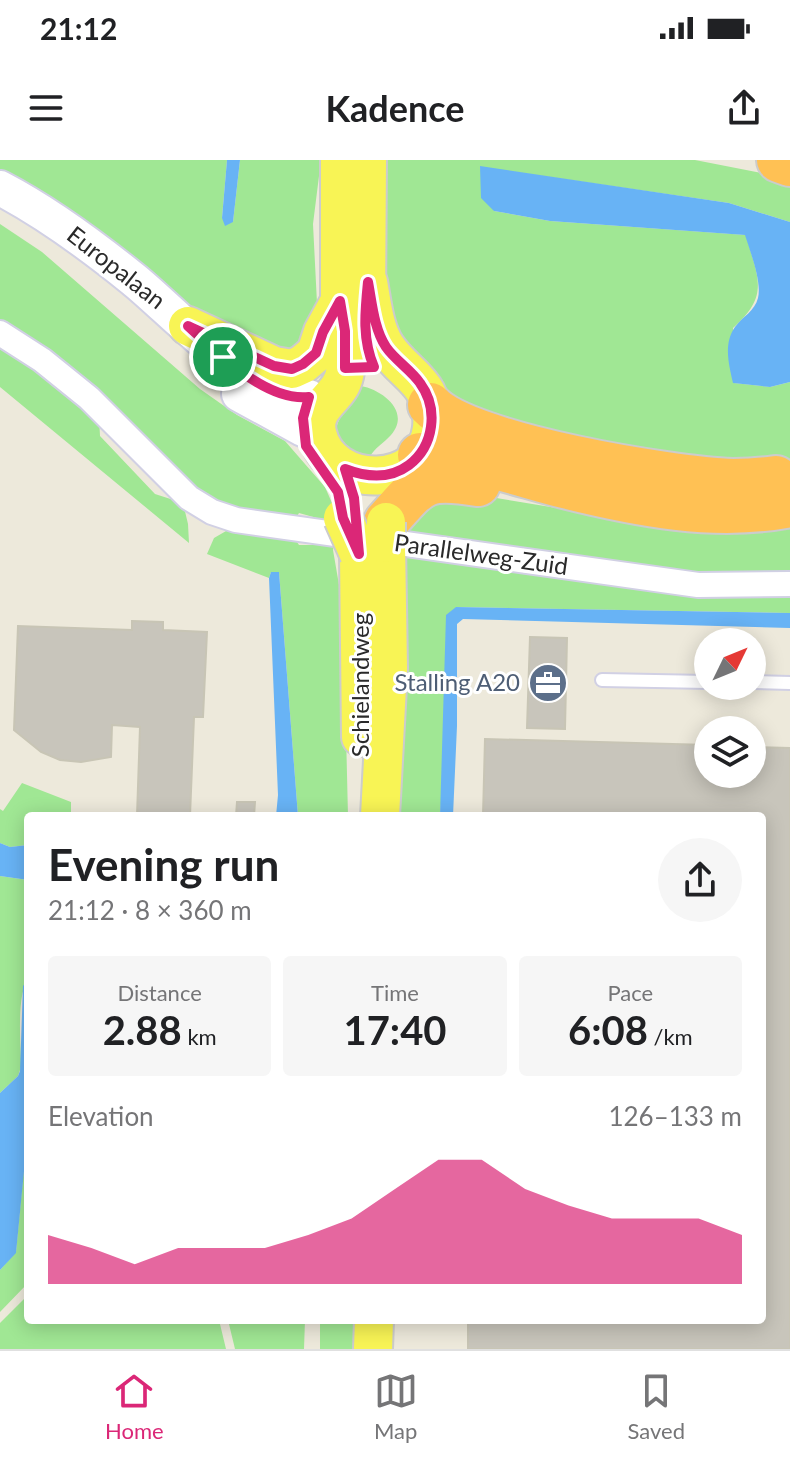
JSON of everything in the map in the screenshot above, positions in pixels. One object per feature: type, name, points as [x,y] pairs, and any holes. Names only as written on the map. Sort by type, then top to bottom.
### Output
[{"type":"highway","points":[[779,160],[790,164]]},
{"type":"highway","points":[[620,498],[410,444],[439,414],[508,440],[593,462],[731,481],[790,475]]},
{"type":"highway","points":[[366,534],[416,489],[439,480],[706,510],[750,510],[790,505]]},
{"type":"main road","name":"Schielandweg","points":[[340,160],[354,292],[366,343],[335,409],[354,498],[366,534],[388,668],[380,812]]},
{"type":"main road","name":"Schielandweg","points":[[354,292],[367,160]]},
{"type":"main road","name":"Europalaan","points":[[0,188],[86,242],[223,357],[261,384],[276,392],[335,409]]},
{"type":"main road","name":"Europalaan","points":[[0,213],[80,265],[209,374],[246,398],[335,409]]},
{"type":"main road","points":[[188,326],[274,366],[292,369],[316,353],[323,332],[354,292]]},
{"type":"main road","points":[[419,381],[426,392],[410,444],[368,476],[335,409],[419,381]]},
{"type":"main road","name":"Schielandweg","points":[[359,812],[366,534],[381,510],[410,444]]},
{"type":"main road","points":[[373,1349],[374,1324]]},
{"type":"street","name":"Parallelweg-Zuid","points":[[0,333],[42,360],[89,398],[189,498],[212,512],[236,520],[698,585],[790,584]]},
{"type":"lane","points":[[602,680],[694,682]]},
{"type":"lane","points":[[766,682],[790,683]]},
{"type":"green space","points":[[0,160],[227,160],[222,218],[233,222],[240,160],[321,160],[313,224],[318,323],[297,354],[220,332],[121,248],[0,177]]},
{"type":"green space","points":[[381,160],[695,160],[772,175],[790,182],[790,222],[729,203],[480,167],[494,211],[550,221],[746,235],[758,286],[752,306],[733,328],[734,383],[770,387],[790,382],[790,459],[741,466],[478,423],[404,353],[384,299]]},
{"type":"green space","points":[[0,224],[42,252],[200,389],[237,415],[285,441],[325,487],[332,503],[335,523],[299,513],[294,521],[248,513],[198,491],[0,324]]},
{"type":"green space","points":[[0,344],[99,417],[100,436],[155,494],[183,503],[189,543],[0,387]]},
{"type":"green space","points":[[361,386],[378,392],[392,403],[398,418],[391,435],[369,458],[341,442],[337,434],[340,417]]},
{"type":"green space","points":[[460,492],[575,511],[790,525],[790,577],[691,577],[404,538],[406,515]]},
{"type":"green space","points":[[233,527],[293,536],[299,545],[334,545],[343,608],[348,812],[298,812],[279,572],[271,572],[269,578],[207,554],[214,538]]},
{"type":"green space","points":[[403,556],[790,593],[790,613],[456,607],[440,812],[389,812]]},
{"type":"green space","points":[[22,783],[71,802],[71,812],[24,812],[24,845],[10,847],[0,843],[0,809],[3,811]]},
{"type":"green space","points":[[0,876],[24,879],[24,987],[21,1067],[18,1076],[0,1093]]},
{"type":"green space","points":[[24,1167],[24,1287],[0,1312],[0,1270],[16,1252]]},
{"type":"green space","points":[[24,1299],[24,1324],[220,1324],[226,1349],[0,1349],[0,1323]]},
{"type":"green space","points":[[229,1324],[305,1324],[304,1349],[235,1349]]},
{"type":"green space","points":[[320,1324],[361,1324],[360,1349],[320,1349]]},
{"type":"water","points":[[227,160],[240,160],[233,222],[225,226],[222,218]]},
{"type":"water","points":[[480,166],[729,203],[790,222],[790,382],[770,387],[733,383],[729,340],[735,327],[754,307],[759,291],[745,235],[550,221],[494,211],[481,198]]},
{"type":"water","points":[[271,572],[279,572],[298,812],[276,812]]},
{"type":"water","points":[[456,607],[790,613],[790,628],[463,619],[457,624],[453,812],[440,812],[446,615]]},
{"type":"water","points":[[0,843],[10,847],[24,845],[24,879],[0,876]]},
{"type":"water","points":[[23,986],[24,1171],[16,1253],[0,1270],[0,1093],[20,1071]]},
{"type":"building","points":[[132,621],[163,622],[163,630],[207,632],[203,717],[194,717],[190,812],[137,812],[140,727],[112,725],[111,757],[81,762],[60,760],[41,752],[14,730],[18,626],[132,630]]},
{"type":"building","points":[[530,637],[567,638],[565,729],[527,728]]},
{"type":"building","points":[[485,739],[694,745],[694,788],[766,788],[766,747],[790,748],[790,1349],[468,1349],[468,1324],[766,1324],[766,812],[483,812]]},
{"type":"building","points":[[237,802],[255,802],[254,812],[236,812]]},
{"type":"place","name":"Stalling A20","points":[[548,683]]},
{"type":"route","points":[[368,282],[380,336],[387,349],[407,367],[426,392],[432,428],[420,455],[402,470],[375,477],[345,469],[354,498],[359,554],[343,518],[338,492],[306,446],[303,418],[309,397],[276,392],[223,357],[188,326],[274,366],[292,369],[316,353],[323,332],[340,301],[345,331],[345,368],[374,367],[364,325],[368,282]]}]
